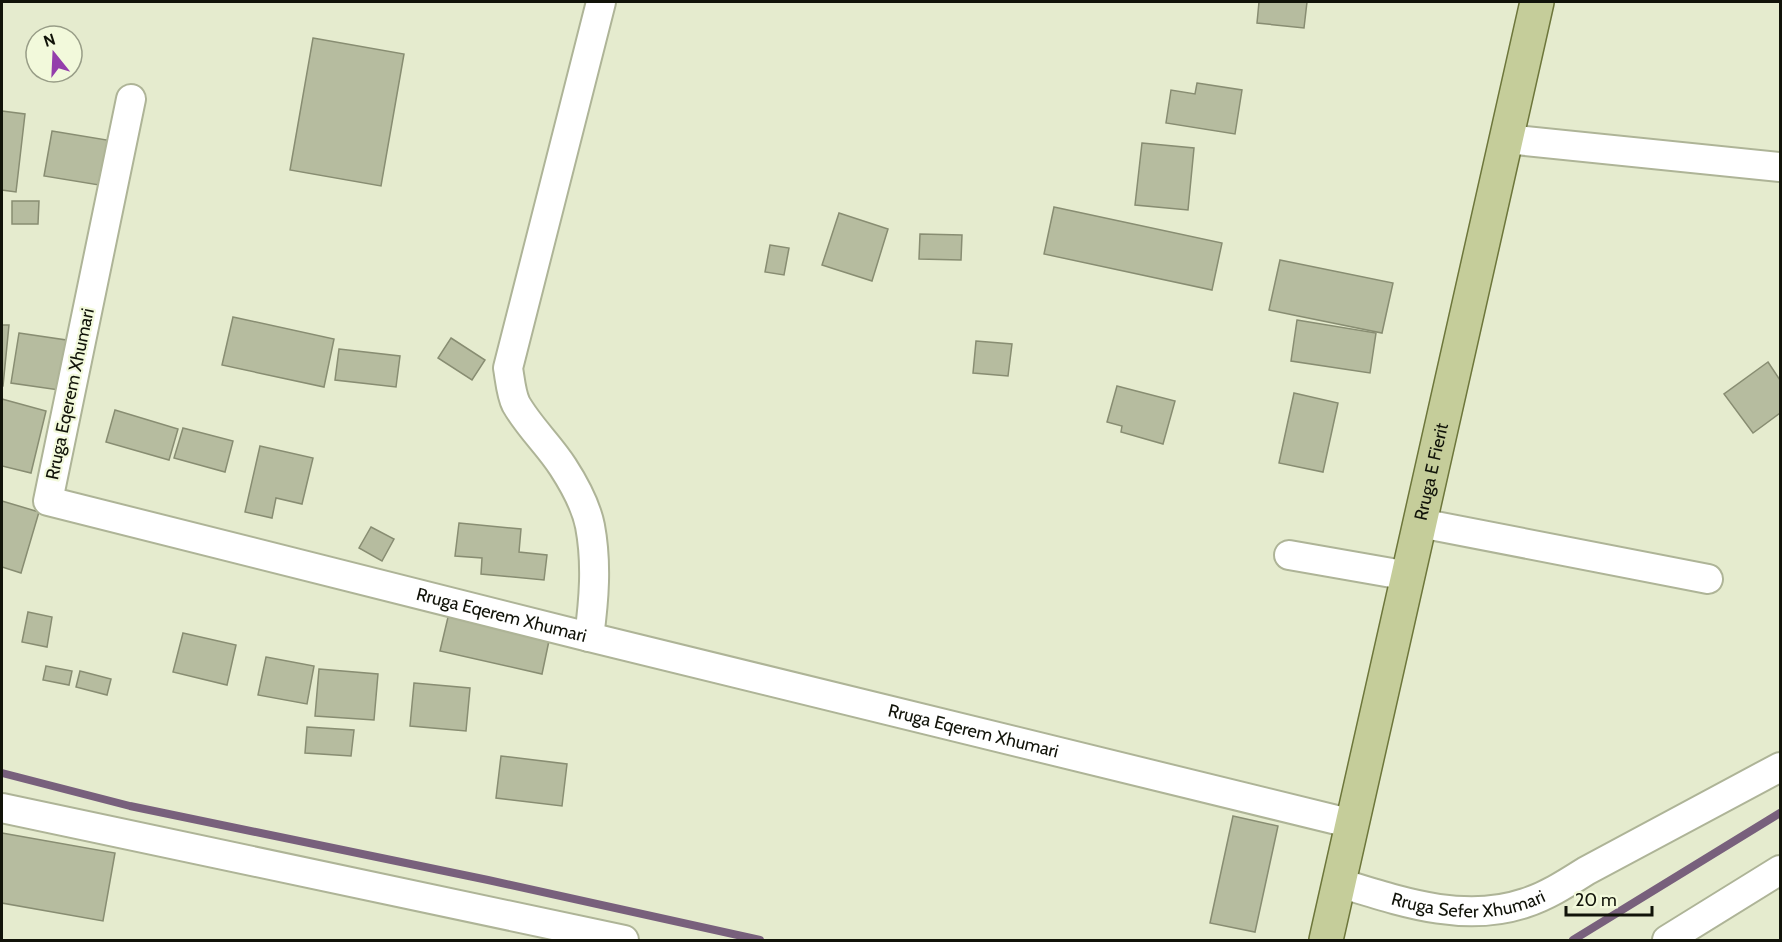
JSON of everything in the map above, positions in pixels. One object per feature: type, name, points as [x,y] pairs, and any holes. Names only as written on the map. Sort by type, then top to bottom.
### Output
[{"type":"main road","name":"Rruga E Fierit","points":[[1326,940],[1537,2]]},
{"type":"street","points":[[589,637],[594,600],[590,525],[577,492],[563,466],[515,402],[508,368],[601,2]]},
{"type":"street","name":"Rruga Eqerem Xhumari","points":[[130,99],[48,501],[589,637],[1353,824]]},
{"type":"street","points":[[1506,139],[1780,167]]},
{"type":"street","points":[[1420,523],[1708,579]]},
{"type":"street","points":[[1289,555],[1409,576]]},
{"type":"street","name":"Rruga Sefer Xhumari","points":[[1340,883],[1404,902],[1442,909],[1484,912],[1524,903],[1557,889],[1586,871],[1780,767]]},
{"type":"street","points":[[2,808],[624,940]]},
{"type":"street","points":[[1667,940],[1780,870]]},
{"type":"building","points":[[1259,2],[1307,2],[1304,28],[1257,23]]},
{"type":"building","points":[[313,38],[404,54],[381,186],[290,170]]},
{"type":"building","points":[[1197,83],[1242,90],[1235,134],[1166,123],[1171,90],[1195,94]]},
{"type":"building","points":[[2,111],[25,114],[16,192],[2,190]]},
{"type":"building","points":[[52,131],[113,141],[105,186],[44,176]]},
{"type":"building","points":[[1142,143],[1194,148],[1188,210],[1135,205]]},
{"type":"building","points":[[12,201],[39,201],[38,224],[12,224]]},
{"type":"building","points":[[1054,207],[1222,243],[1212,290],[1044,254]]},
{"type":"building","points":[[839,213],[888,229],[872,281],[822,265]]},
{"type":"building","points":[[920,234],[962,235],[961,260],[919,259]]},
{"type":"building","points":[[770,245],[789,248],[784,275],[765,272]]},
{"type":"building","points":[[1280,260],[1393,283],[1382,333],[1269,310]]},
{"type":"building","points":[[233,317],[334,339],[324,387],[222,365]]},
{"type":"building","points":[[1297,320],[1376,333],[1370,373],[1291,361]]},
{"type":"building","points":[[2,325],[9,325],[3,386],[2,386]]},
{"type":"building","points":[[19,333],[73,341],[66,391],[11,383]]},
{"type":"building","points":[[451,338],[485,360],[472,380],[438,358]]},
{"type":"building","points":[[976,341],[1012,344],[1008,376],[973,373]]},
{"type":"building","points":[[339,349],[400,356],[396,387],[335,380]]},
{"type":"building","points":[[1768,362],[1780,380],[1780,413],[1753,433],[1724,394]]},
{"type":"building","points":[[1117,386],[1175,401],[1163,444],[1121,432],[1122,426],[1107,422]]},
{"type":"building","points":[[1294,393],[1338,403],[1323,472],[1279,463]]},
{"type":"building","points":[[2,399],[46,411],[31,473],[2,466]]},
{"type":"building","points":[[115,410],[178,429],[169,460],[106,442]]},
{"type":"building","points":[[183,428],[233,441],[225,472],[174,458]]},
{"type":"building","points":[[260,446],[313,458],[302,504],[276,498],[272,518],[245,512]]},
{"type":"building","points":[[2,501],[39,512],[21,573],[2,567]]},
{"type":"building","points":[[459,523],[521,529],[519,552],[547,555],[544,580],[481,574],[482,558],[455,556]]},
{"type":"building","points":[[371,527],[394,539],[382,561],[359,548]]},
{"type":"building","points":[[28,612],[52,617],[47,647],[22,642]]},
{"type":"building","points":[[449,613],[550,636],[542,674],[440,651]]},
{"type":"building","points":[[183,633],[236,645],[227,685],[173,672]]},
{"type":"building","points":[[266,657],[314,666],[307,704],[258,695]]},
{"type":"building","points":[[46,666],[72,671],[69,685],[43,680]]},
{"type":"building","points":[[319,669],[378,674],[374,720],[315,716]]},
{"type":"building","points":[[80,671],[111,679],[107,695],[76,687]]},
{"type":"building","points":[[414,683],[470,688],[466,731],[410,726]]},
{"type":"building","points":[[307,727],[354,730],[351,756],[305,753]]},
{"type":"building","points":[[501,756],[567,764],[562,806],[496,798]]},
{"type":"building","points":[[1233,816],[1278,826],[1255,932],[1210,923]]},
{"type":"building","points":[[2,833],[115,853],[103,921],[2,903]]},
{"type":"waterway","points":[[2,773],[130,806],[488,880],[760,940]]},
{"type":"waterway","points":[[1573,940],[1780,813]]}]
